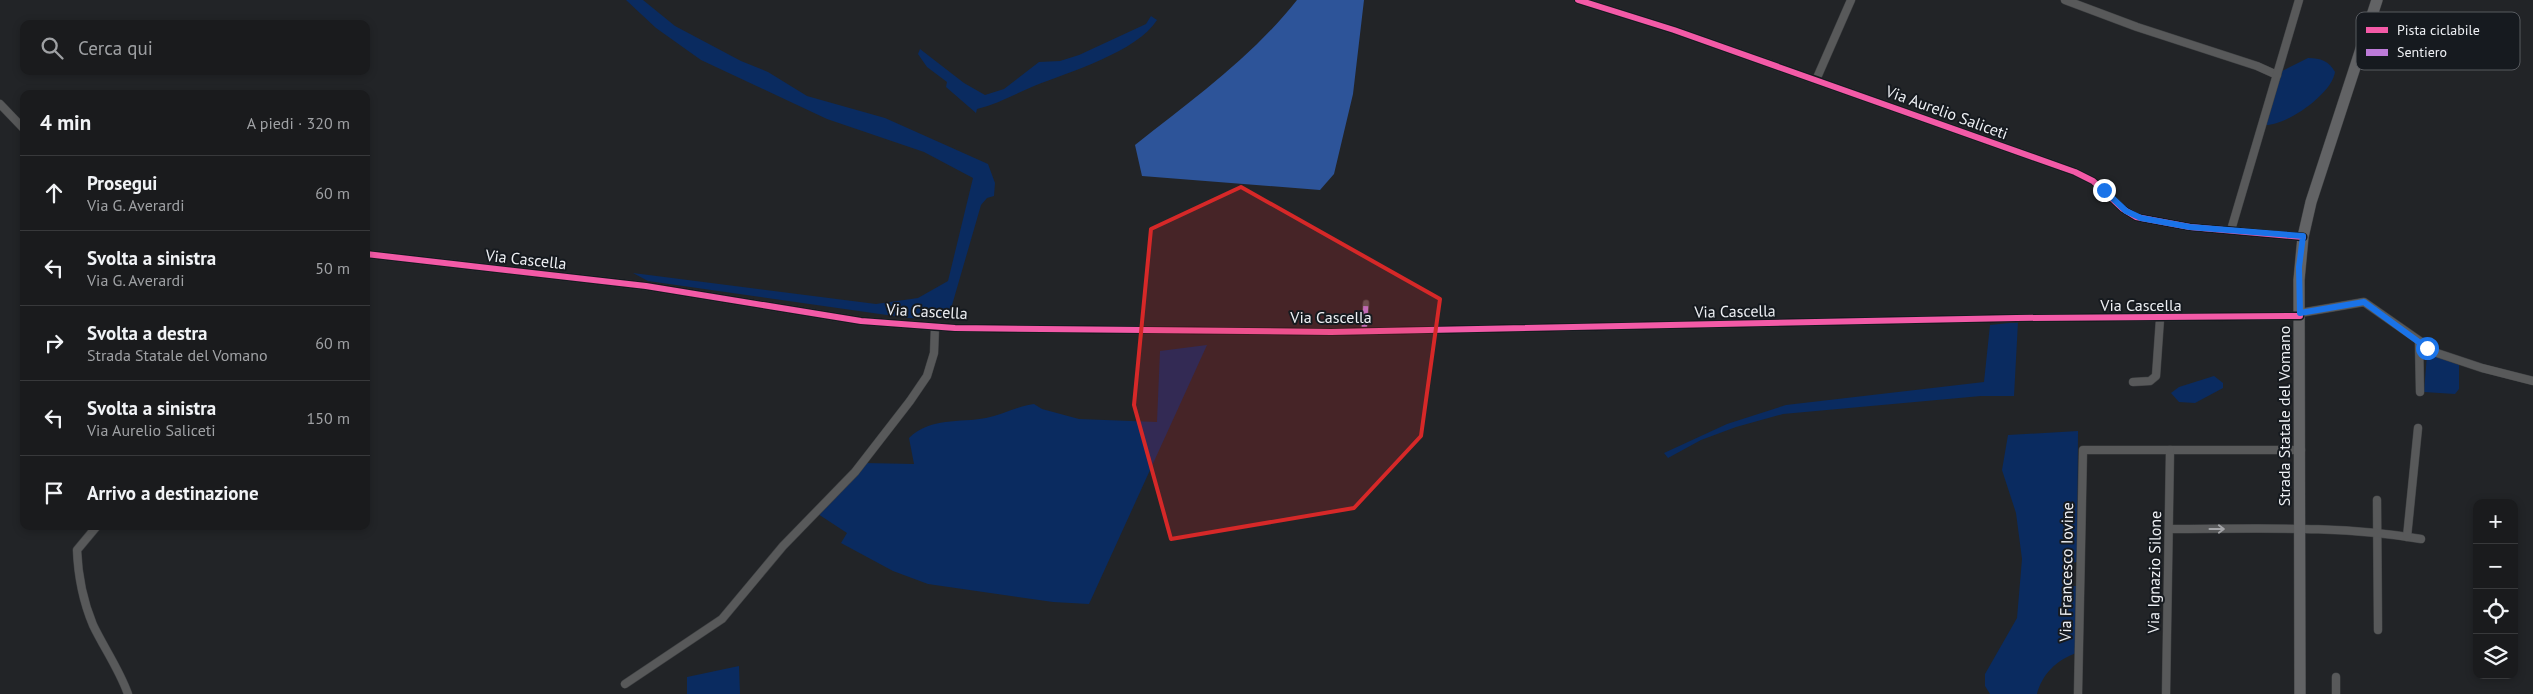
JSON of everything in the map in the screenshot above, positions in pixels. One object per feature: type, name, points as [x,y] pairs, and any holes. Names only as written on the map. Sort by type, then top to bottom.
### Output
[{"type":"main road","name":"Strada Statale del Vomano","points":[[2373,12],[2377,0]]},
{"type":"main road","name":"Strada Statale del Vomano","points":[[2300,694],[2301,450],[2299,267],[2303,236],[2316,184],[2356,63]]},
{"type":"street","name":"Via Aurelio Saliceti","points":[[1578,0],[1674,30],[2075,172],[2092,181],[2123,209],[2136,217],[2190,227],[2303,236]]},
{"type":"street","points":[[1816,80],[1851,0]]},
{"type":"street","points":[[2065,0],[2137,27],[2257,66],[2277,75]]},
{"type":"street","points":[[2231,230],[2299,0]]},
{"type":"street","points":[[0,104],[20,125]]},
{"type":"street","name":"Via Cascella","points":[[370,254],[646,286],[861,321],[935,327],[1364,331],[2016,318],[2160,319],[2300,315],[2364,302],[2419,343],[2444,356],[2533,381]]},
{"type":"street","points":[[1364,331],[1366,303]]},
{"type":"street","points":[[2132,382],[2150,381],[2156,376],[2160,319]]},
{"type":"street","points":[[625,684],[722,620],[783,546],[855,472],[927,376],[934,353],[935,327]]},
{"type":"street","points":[[2419,343],[2420,392]]},
{"type":"street","points":[[2407,537],[2418,428]]},
{"type":"street","name":"Via Francesco Iovine","points":[[2078,694],[2082,450],[2170,450]]},
{"type":"street","points":[[2170,450],[2301,450]]},
{"type":"street","name":"Via Ignazio Silone","points":[[2166,694],[2170,450]]},
{"type":"street","points":[[2377,500],[2378,630]]},
{"type":"street","points":[[2169,529],[2300,529],[2377,533],[2421,539]]},
{"type":"street","points":[[93,530],[77,550],[78,576],[93,624],[122,678],[128,694]]},
{"type":"street","points":[[2336,676],[2336,694]]},
{"type":"highlighted area","points":[[1241,187],[1440,299],[1421,436],[1354,508],[1171,539],[1134,405],[1151,229]]},
{"type":"shaded area","points":[[626,0],[643,0],[675,26],[741,61],[768,72],[807,96],[885,118],[988,164],[995,183],[994,196],[987,198],[981,205],[948,319],[908,318],[648,281],[633,273],[876,304],[918,298],[948,281],[973,178],[924,152],[827,119],[701,60],[656,28]]},
{"type":"shaded area","points":[[1297,0],[1364,0],[1353,94],[1334,174],[1320,190],[1142,176],[1135,145],[1241,59]]},
{"type":"shaded area","points":[[1151,16],[1157,20],[1134,42],[1119,51],[999,102],[977,109],[976,113],[946,87],[947,82],[927,67],[918,54],[920,49],[964,83],[985,95],[1004,89],[1039,62],[1060,61],[1079,55],[1146,24]]},
{"type":"shaded area","points":[[2308,58],[2321,60],[2330,65],[2335,72],[2332,81],[2326,90],[2307,107],[2285,120],[2266,125],[2282,71]]},
{"type":"shaded area","points":[[2018,322],[2014,396],[1981,396],[1783,414],[1736,427],[1701,440],[1668,458],[1664,453],[1727,424],[1786,405],[1984,382],[1990,325]]},
{"type":"shaded area","points":[[1207,345],[1089,604],[1053,602],[928,584],[893,571],[841,543],[847,533],[818,514],[864,463],[914,464],[909,438],[918,431],[936,424],[986,418],[1034,404],[1042,409],[1079,419],[1157,422],[1160,351]]},
{"type":"shaded area","points":[[2427,355],[2435,355],[2459,365],[2459,389],[2455,394],[2424,392]]},
{"type":"shaded area","points":[[2214,376],[2223,383],[2223,388],[2195,403],[2179,402],[2171,393],[2179,387]]},
{"type":"shaded area","points":[[2078,431],[2077,562],[2069,563],[2069,586],[2077,586],[2076,653],[2051,669],[2039,687],[2037,694],[1990,694],[1985,686],[1985,674],[2017,618],[2022,559],[2016,513],[2002,470],[2008,435]]},
{"type":"shaded area","points":[[739,666],[740,694],[687,694],[687,677]]},
{"type":"marked path","points":[[1364,331],[1366,303]]},
{"type":"cycle path","points":[[1578,0],[1674,30],[2075,172],[2093,181],[2123,209],[2136,217],[2190,227],[2303,237]]},
{"type":"cycle path","points":[[370,254],[646,286],[861,321],[955,328],[1331,332],[2016,318],[2300,316]]},
{"type":"route","points":[[2104,190],[2120,207],[2132,215],[2141,218],[2190,227],[2303,236],[2299,267],[2300,313],[2364,302],[2427,348]]}]
